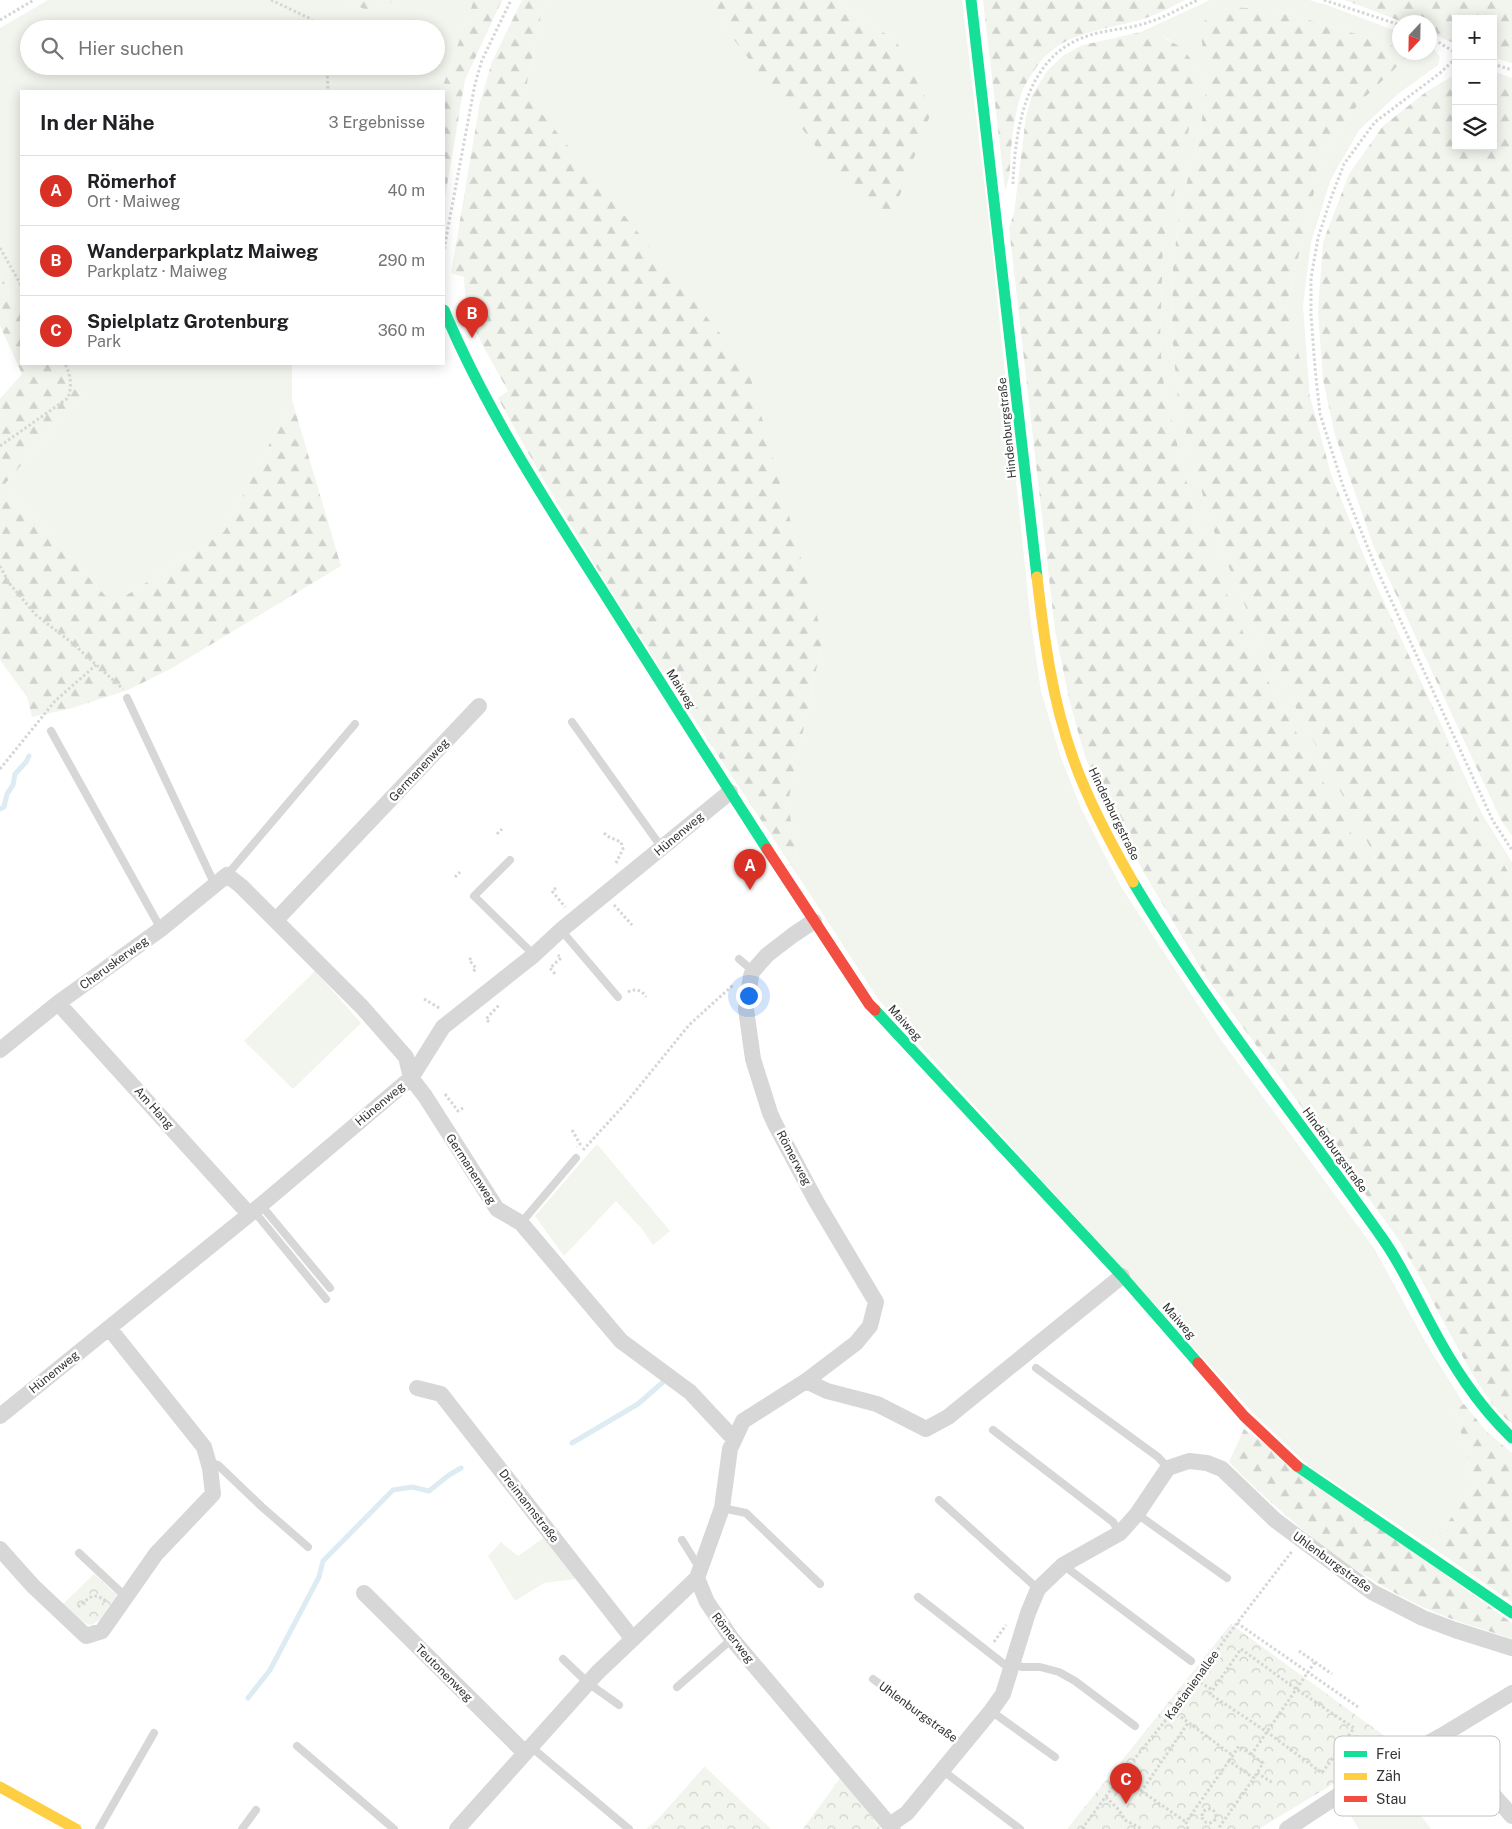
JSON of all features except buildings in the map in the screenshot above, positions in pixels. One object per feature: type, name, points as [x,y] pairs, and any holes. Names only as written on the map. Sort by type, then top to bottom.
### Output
[{"type":"street","name":"Hindenburgstraße","points":[[970,0],[1043,627],[1053,687],[1072,756],[1091,804],[1133,884],[1195,982],[1386,1244],[1437,1338],[1474,1397],[1497,1425],[1512,1438]]},
{"type":"street","name":"Maiweg","points":[[445,312],[461,350],[492,408],[564,531],[730,792],[869,1004],[1122,1276],[1244,1416],[1302,1471],[1512,1613]]},
{"type":"street","name":"Germanenweg","points":[[276,920],[478,706]]},
{"type":"street","name":"Hünenweg","points":[[0,1416],[254,1210],[411,1078],[443,1027],[534,955],[561,930],[730,792]]},
{"type":"street","name":"Germanenweg","points":[[221,880],[241,886],[362,1008],[406,1057],[411,1078],[425,1096],[497,1209],[522,1223],[621,1341],[690,1392],[734,1438]]},
{"type":"street","name":"Cheruskerweg","points":[[0,1050],[58,1003],[161,928],[221,880]]},
{"type":"street","points":[[752,973],[764,955],[814,921]]},
{"type":"street","name":"Römerweg","points":[[752,973],[746,1009],[753,1059],[770,1114],[816,1201],[876,1302],[870,1326],[856,1342],[806,1381],[743,1421],[730,1449],[722,1508],[699,1573],[707,1602],[732,1639],[892,1827]]},
{"type":"street","name":"Am Hang","points":[[58,1003],[254,1210]]},
{"type":"street","points":[[806,1381],[827,1391],[878,1404],[926,1429],[948,1417],[1122,1276]]},
{"type":"street","points":[[0,1549],[33,1586],[86,1636],[102,1631],[156,1554],[213,1494],[209,1462],[204,1447],[108,1328]]},
{"type":"street","name":"Dreimannstraße","points":[[417,1388],[441,1394],[632,1638]]},
{"type":"street","name":"Uhlenburgstraße","points":[[892,1827],[908,1814],[1003,1694],[1028,1613],[1038,1589],[1063,1565],[1092,1550],[1120,1532],[1137,1514],[1168,1468],[1190,1461],[1207,1462],[1222,1470],[1275,1520],[1372,1592],[1423,1618],[1512,1648]]},
{"type":"street","points":[[457,1829],[596,1673],[699,1573]]},
{"type":"street","name":"Teutonenweg","points":[[364,1593],[528,1750]]},
{"type":"street","points":[[1441,1736],[1512,1692]]},
{"type":"street","points":[[0,1787],[76,1829]]},
{"type":"street","points":[[1287,1829],[1334,1798]]},
{"type":"street","points":[[1500,1802],[1512,1816]]},
{"type":"lane","points":[[127,698],[221,880],[355,724]]},
{"type":"lane","points":[[572,722],[662,848]]},
{"type":"lane","points":[[51,731],[161,928]]},
{"type":"lane","points":[[510,860],[474,896],[534,955]]},
{"type":"lane","points":[[561,930],[622,996]]},
{"type":"lane","points":[[739,959],[752,973]]},
{"type":"lane","points":[[522,1223],[576,1158]]},
{"type":"lane","points":[[254,1210],[330,1288]]},
{"type":"lane","points":[[254,1210],[326,1299]]},
{"type":"lane","points":[[1036,1368],[1158,1456],[1168,1468]]},
{"type":"lane","points":[[993,1430],[1114,1522],[1120,1532]]},
{"type":"lane","points":[[209,1462],[218,1465],[308,1547]]},
{"type":"lane","points":[[939,1500],[1038,1589]]},
{"type":"lane","points":[[722,1508],[746,1513],[820,1584]]},
{"type":"lane","points":[[1137,1514],[1227,1578]]},
{"type":"lane","points":[[682,1540],[699,1573]]},
{"type":"lane","points":[[79,1553],[122,1603]]},
{"type":"lane","points":[[1063,1565],[1191,1661]]},
{"type":"lane","points":[[918,1597],[1005,1664],[1059,1672],[1075,1681],[1135,1726]]},
{"type":"lane","points":[[677,1688],[732,1639]]},
{"type":"lane","points":[[563,1659],[588,1683],[619,1705]]},
{"type":"lane","name":"Uhlenburgstraße","points":[[873,1679],[963,1745]]},
{"type":"lane","points":[[991,1711],[1055,1757]]},
{"type":"lane","points":[[99,1829],[154,1733]]},
{"type":"lane","points":[[297,1746],[394,1829]]},
{"type":"lane","points":[[528,1750],[629,1829]]},
{"type":"lane","points":[[942,1770],[1020,1829]]},
{"type":"lane","points":[[242,1829],[256,1810]]},
{"type":"path","points":[[0,20],[34,0]]},
{"type":"path","points":[[271,0],[311,20]]},
{"type":"path","points":[[445,244],[475,84],[482,60],[511,0]]},
{"type":"path","points":[[1013,185],[1024,105],[1034,83],[1047,63],[1067,46],[1083,37],[1150,22],[1198,0]]},
{"type":"path","points":[[1324,0],[1392,22]]},
{"type":"path","points":[[1437,41],[1452,51]]},
{"type":"path","points":[[1454,60],[1440,73],[1375,122],[1344,164],[1318,238],[1312,278],[1311,315],[1314,368],[1320,414],[1344,489],[1374,563],[1494,821],[1512,850]]},
{"type":"path","points":[[1497,65],[1512,70]]},
{"type":"path","points":[[327,75],[328,90]]},
{"type":"path","points":[[0,248],[20,283]]},
{"type":"path","points":[[0,446],[68,398],[71,389],[66,365]]},
{"type":"path","points":[[0,566],[9,583],[36,615],[71,642],[124,689],[127,698]]},
{"type":"path","points":[[0,769],[55,701],[96,665]]},
{"type":"path","points":[[497,834],[502,829]]},
{"type":"path","points":[[604,833],[621,842],[623,849],[616,864],[626,878]]},
{"type":"path","points":[[455,877],[460,872]]},
{"type":"path","points":[[556,888],[552,892],[575,920]]},
{"type":"path","points":[[605,895],[632,925]]},
{"type":"path","points":[[471,958],[469,960],[476,968],[473,972]]},
{"type":"path","points":[[576,1158],[625,1104],[689,1025],[729,988],[752,973]]},
{"type":"path","points":[[622,996],[630,991],[638,990],[646,996]]},
{"type":"path","points":[[489,1022],[486,1019],[506,998]]},
{"type":"path","points":[[424,1000],[444,1011]]},
{"type":"path","points":[[572,1130],[580,1144],[576,1149]]},
{"type":"path","name":"Kastanienallee","points":[[1082,1829],[1120,1777],[1174,1711],[1237,1623],[1301,1541]]},
{"type":"path","points":[[66,1617],[92,1596],[98,1595],[122,1603]]},
{"type":"path","points":[[1237,1623],[1358,1706]]},
{"type":"path","points":[[987,1651],[1008,1624]]},
{"type":"path","points":[[1334,1756],[1322,1773],[1267,1732],[1210,1694],[1212,1690],[1241,1649],[1354,1728],[1348,1736]]},
{"type":"path","points":[[1299,1651],[1332,1674]]},
{"type":"path","points":[[1251,1755],[1315,1662]]},
{"type":"path","points":[[1196,1680],[1212,1690]]},
{"type":"path","points":[[1174,1711],[1232,1755]]},
{"type":"path","points":[[1141,1792],[1188,1723]]},
{"type":"path","points":[[1186,1822],[1239,1746],[1263,1763],[1219,1827],[1214,1821]]},
{"type":"path","points":[[1229,1761],[1254,1778]]},
{"type":"path","points":[[1257,1772],[1273,1784]]},
{"type":"path","points":[[1120,1777],[1186,1822],[1188,1829]]},
{"type":"path","points":[[1106,1797],[1119,1810],[1125,1820],[1142,1829]]},
{"type":"path","points":[[1197,1807],[1202,1812],[1201,1817],[1205,1822],[1214,1821]]},
{"type":"path","points":[[1202,1812],[1208,1808],[1213,1810],[1216,1816],[1214,1821]]},
{"type":"green space","points":[[48,0],[343,0],[371,12],[396,0],[474,0],[441,90],[20,90],[20,310],[0,275],[0,28]]},
{"type":"green space","points":[[343,0],[396,0],[371,12]]},
{"type":"green space","points":[[474,0],[502,0],[465,80],[445,197],[445,90],[441,90]]},
{"type":"green space","points":[[522,0],[550,0],[542,11],[525,93],[748,368],[823,638],[788,802],[800,879],[643,641],[532,460],[498,398],[508,391],[481,342],[466,308],[464,277],[451,273],[480,102],[492,62]]},
{"type":"green space","points":[[550,0],[714,0],[725,28],[896,41],[836,0],[962,0],[991,239],[1031,624],[1041,691],[1061,758],[1081,808],[1120,885],[1221,1040],[1374,1248],[1426,1343],[1464,1404],[1455,1410],[1475,1486],[1430,1546],[1308,1465],[1253,1413],[878,999],[800,879],[788,802],[823,638],[525,93],[542,11]]},
{"type":"green space","points":[[714,0],[836,0],[896,41],[932,110],[890,221],[817,148],[725,28]]},
{"type":"green space","points":[[983,0],[1185,0],[1143,19],[1097,30],[1068,40],[1043,58],[1023,89],[1014,126],[1009,175],[1005,190]]},
{"type":"green space","points":[[1210,0],[1309,0],[1392,29],[1392,46],[1272,9],[1205,57],[1208,77],[1200,132],[1179,213],[1173,269],[1172,333],[1178,403],[1210,522],[1259,639],[1376,857],[1368,865],[1248,644],[1198,525],[1164,385],[1160,344],[1163,243],[1197,67],[1174,42],[1159,35],[1141,32]]},
{"type":"green space","points":[[1345,0],[1512,0],[1512,63],[1497,58],[1497,15],[1452,15],[1452,42],[1437,36],[1437,15],[1392,15],[1392,18]]},
{"type":"green space","points":[[1223,7],[1272,9],[1390,44],[1392,46],[1392,60],[1404,60],[1359,103],[1323,155],[1286,308],[1331,474],[1372,576],[1445,733],[1459,785],[1512,879],[1512,1424],[1497,1410],[1479,1385],[1397,1237],[1206,977],[1104,801],[1085,757],[1069,699],[1055,630],[1009,228],[1014,213],[1026,117],[1032,95],[1048,70],[1064,55],[1083,45],[1141,32],[1155,32],[1182,48],[1197,67],[1198,81],[1188,133],[1163,243],[1160,344],[1164,385],[1198,525],[1248,644],[1368,864],[1376,858],[1259,639],[1210,522],[1178,403],[1172,333],[1173,269],[1179,213],[1200,132],[1208,77],[1199,25]]},
{"type":"green space","points":[[1437,53],[1440,57],[1438,65],[1398,94],[1359,130],[1331,179],[1311,242],[1303,306],[1310,401],[1286,308],[1323,155],[1359,103],[1403,60],[1437,60]]},
{"type":"green space","points":[[1497,72],[1512,78],[1512,836],[1501,820],[1373,545],[1335,435],[1323,380],[1318,312],[1323,242],[1349,174],[1383,126],[1426,92],[1452,76],[1452,150],[1497,150]]},
{"type":"green space","points":[[0,275],[20,310],[20,365],[54,365],[81,396],[4,485],[113,604],[224,532],[292,400],[341,566],[172,668],[128,690],[69,709],[32,717],[27,697],[0,660],[0,399],[22,374],[0,326]]},
{"type":"green space","points":[[54,365],[292,365],[292,400],[224,532],[113,604],[4,485],[81,396]]},
{"type":"green space","points":[[1445,733],[1482,814],[1512,862],[1512,879],[1459,785]]},
{"type":"green space","points":[[315,971],[361,1023],[293,1089],[244,1041]]},
{"type":"green space","points":[[597,1144],[670,1231],[653,1245],[642,1229],[616,1201],[564,1256],[535,1216]]},
{"type":"green space","points":[[1464,1404],[1487,1432],[1512,1453],[1512,1602],[1430,1546],[1475,1486],[1455,1410]]},
{"type":"green space","points":[[1244,1429],[1512,1623],[1512,1639],[1445,1617],[1407,1599],[1378,1584],[1325,1547],[1275,1506],[1229,1462]]},
{"type":"green space","points":[[545,1537],[576,1579],[544,1583],[515,1601],[488,1556],[501,1542],[518,1556]]},
{"type":"green space","points":[[94,1574],[117,1595],[100,1620],[91,1625],[83,1622],[63,1604]]},
{"type":"green space","points":[[1231,1624],[1385,1736],[1334,1736],[1334,1783],[1259,1829],[1067,1829]]},
{"type":"green space","points":[[704,1767],[771,1829],[646,1829],[658,1819]]},
{"type":"green space","points":[[841,1777],[881,1829],[803,1829]]},
{"type":"green space","points":[[1351,1816],[1421,1816],[1431,1829],[1359,1829]]},
{"type":"waterway","points":[[0,809],[4,807],[7,794],[13,785],[15,774],[29,756]]},
{"type":"waterway","points":[[572,1443],[638,1404],[662,1383]]},
{"type":"waterway","points":[[248,1698],[270,1670],[319,1577],[323,1561],[393,1490],[412,1487],[429,1491],[461,1468]]},
{"type":"traffic: fast","points":[[971,0],[1037,577]]},
{"type":"traffic: fast","points":[[445,312],[479,384],[518,455],[767,849]]},
{"type":"traffic: fast","points":[[1133,882],[1192,975],[1385,1242],[1403,1271],[1447,1353],[1476,1398],[1512,1438]]},
{"type":"traffic: fast","points":[[875,1010],[1122,1276],[1198,1363]]},
{"type":"traffic: fast","points":[[1297,1466],[1512,1613]]},
{"type":"traffic: slow","points":[[1037,577],[1054,691],[1066,736],[1079,774],[1093,806],[1133,882]]},
{"type":"traffic: slow","points":[[0,1787],[76,1829]]},
{"type":"traffic: jam","points":[[767,849],[869,1004],[875,1010]]},
{"type":"traffic: jam","points":[[1198,1363],[1244,1416],[1297,1466]]},
{"type":"place","name":"Wanderparkplatz Maiweg","points":[[472,338]]},
{"type":"place","name":"Römerhof","points":[[750,890]]},
{"type":"place","name":"Spielplatz Grotenburg","points":[[1126,1804]]}]
